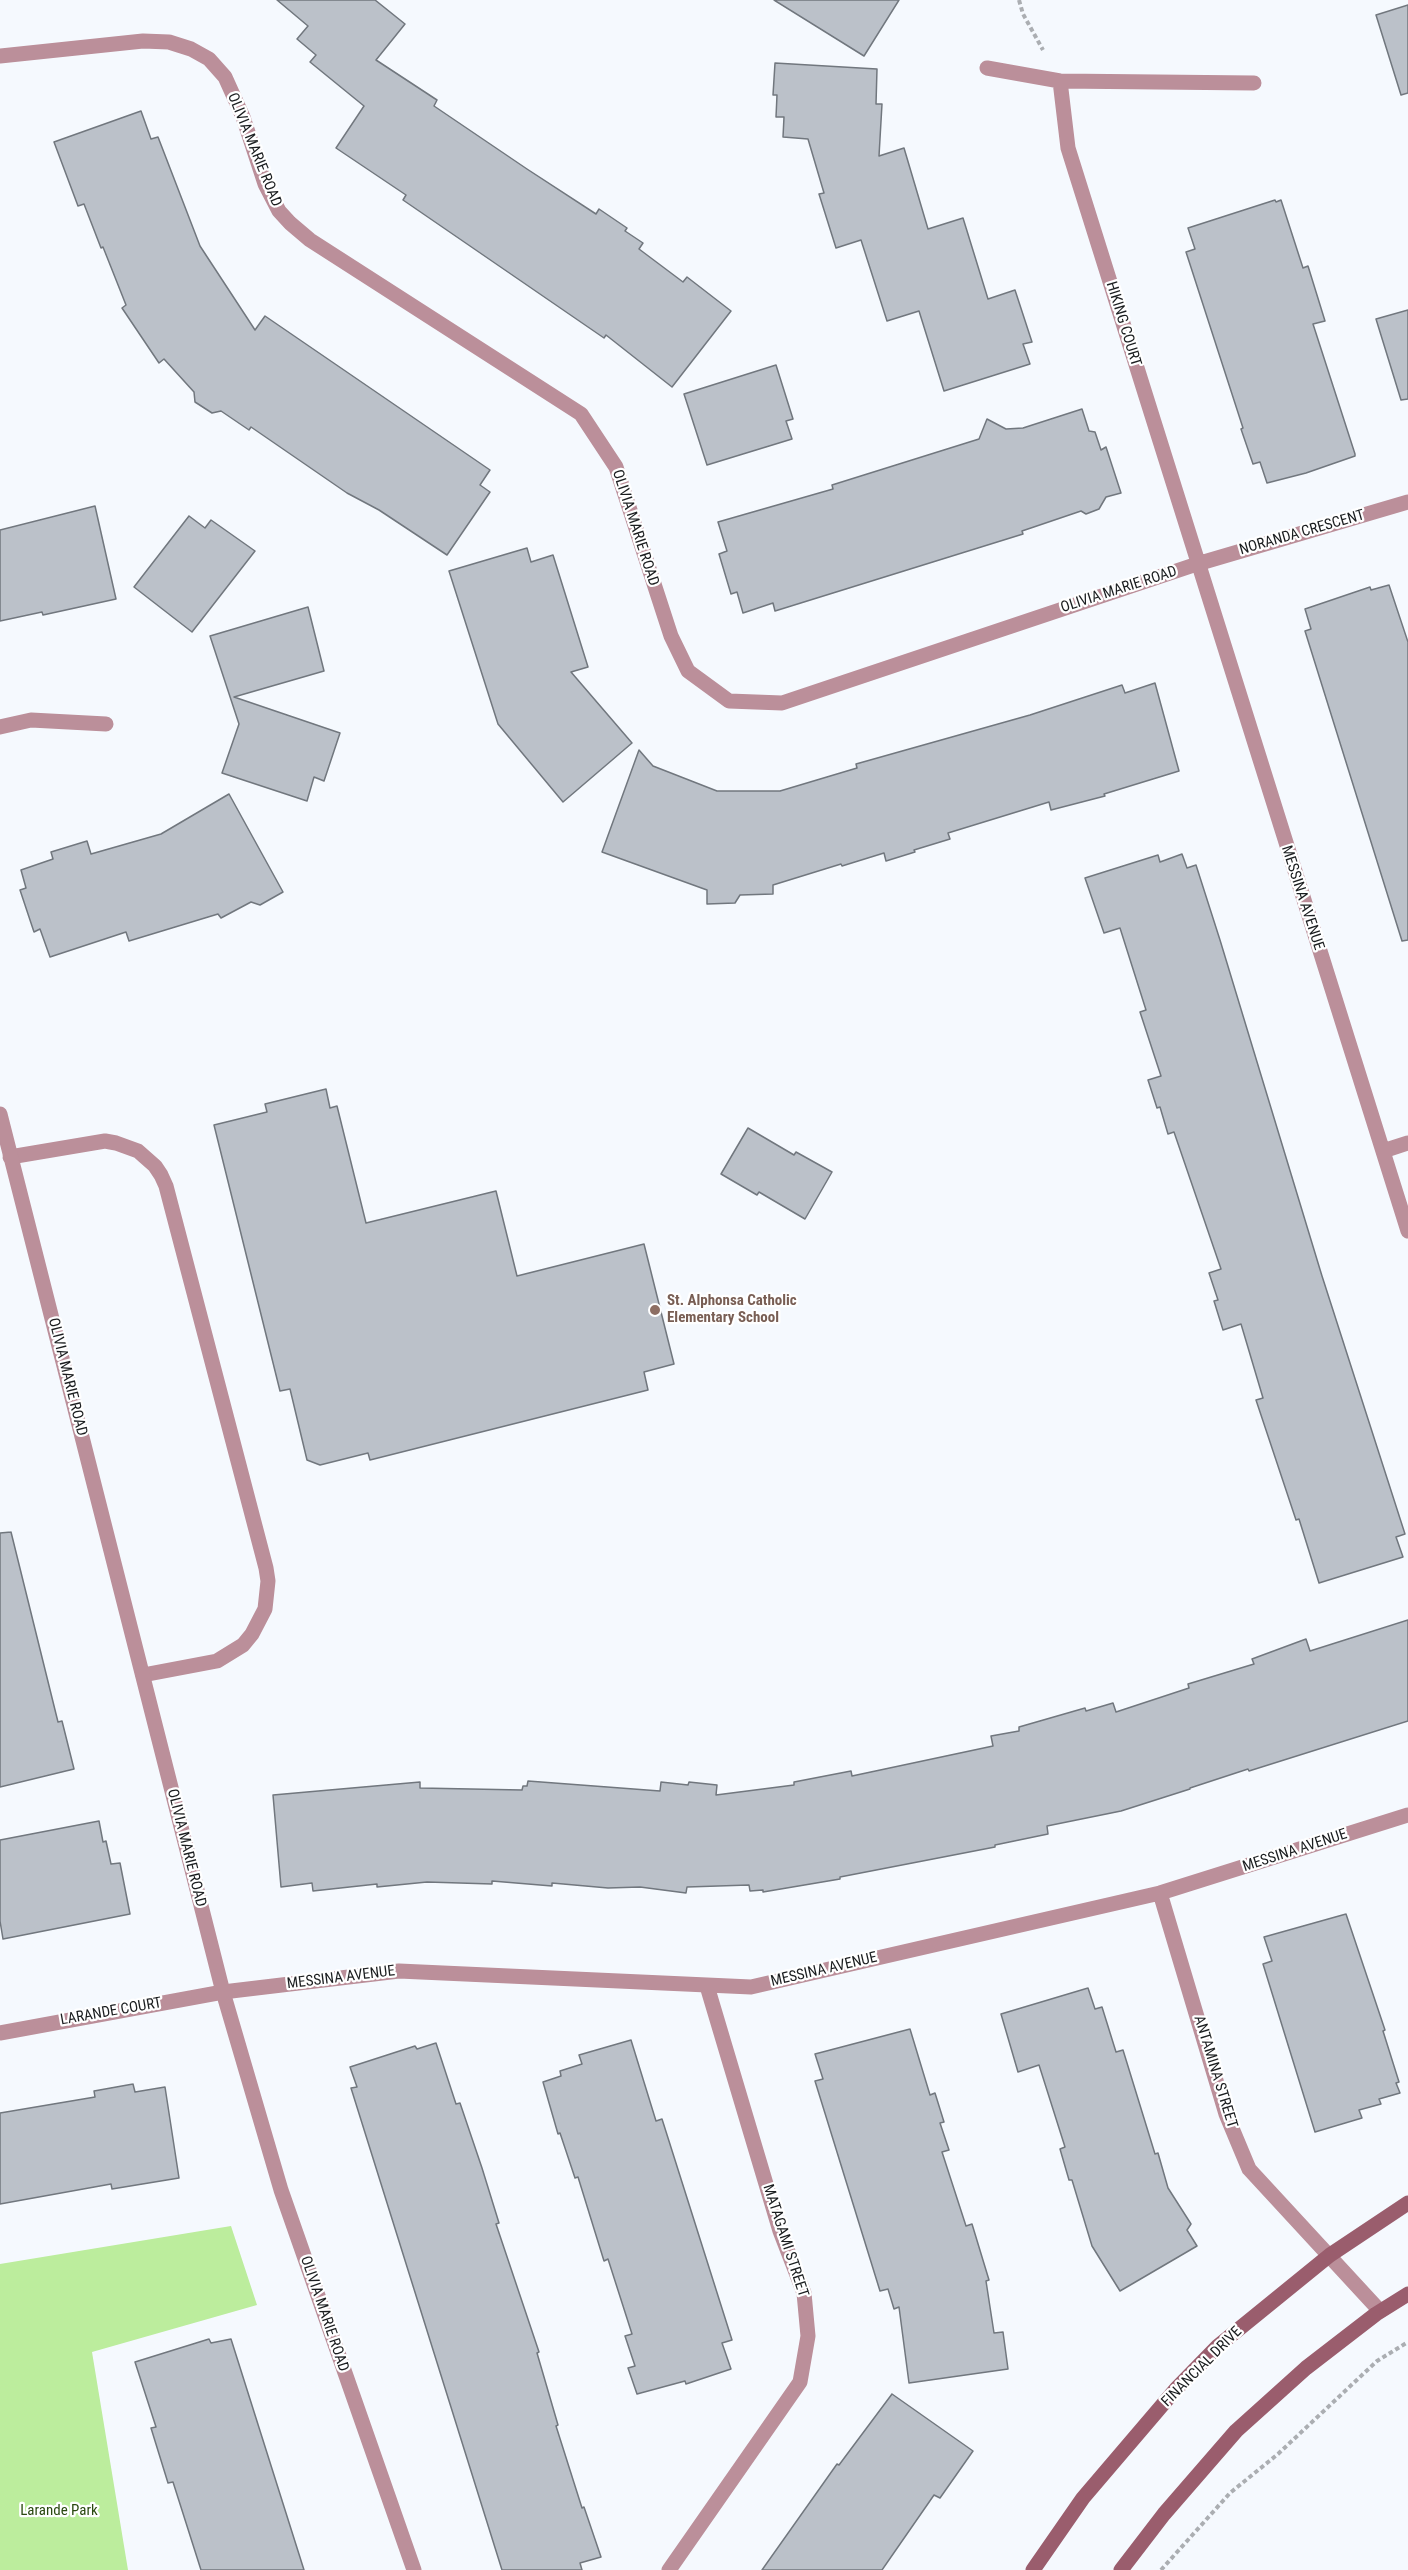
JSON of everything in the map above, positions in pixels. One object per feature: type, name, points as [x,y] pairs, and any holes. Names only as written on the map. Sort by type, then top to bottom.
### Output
[{"type":"street","name":"OLIVIA MARIE ROAD","points":[[0,56],[143,41],[168,42],[191,49],[209,59],[225,77],[243,117],[265,184],[279,211],[290,224],[310,240],[581,414],[616,466],[671,636],[688,671],[729,701],[782,703],[1197,564]]},
{"type":"street","points":[[987,68],[1060,81],[1254,83]]},
{"type":"street","name":"HIKING COURT","points":[[1060,81],[1068,148],[1197,564]]},
{"type":"street","name":"NORANDA CRESCENT","points":[[1197,564],[1408,502]]},
{"type":"street","name":"MESSINA AVENUE","points":[[1197,564],[1408,1232]]},
{"type":"street","points":[[0,727],[31,720],[106,724]]},
{"type":"street","name":"OLIVIA MARIE ROAD","points":[[0,1114],[223,1992],[281,2190],[414,2570]]},
{"type":"street","points":[[10,1157],[105,1142],[116,1143],[138,1151],[155,1166],[161,1175],[166,1186],[266,1568],[268,1581],[265,1609],[252,1634],[243,1645],[217,1661],[143,1675]]},
{"type":"street","points":[[1383,1151],[1408,1143]]},
{"type":"street","name":"MESSINA AVENUE","points":[[223,1992],[399,1971],[751,1987],[1160,1893],[1408,1815]]},
{"type":"street","name":"ANTAMINA STREET","points":[[1160,1893],[1226,2114],[1249,2169],[1380,2311]]},
{"type":"street","name":"MATAGAMI STREET","points":[[669,2570],[800,2382],[808,2336],[804,2293],[780,2231],[707,1986]]},
{"type":"street","name":"LARANDE COURT","points":[[0,2032],[223,1992]]},
{"type":"street","name":"FINANCIAL DRIVE","points":[[1033,2570],[1083,2498],[1176,2390],[1218,2346],[1330,2255],[1408,2203]]},
{"type":"street","points":[[1121,2570],[1170,2506],[1236,2431],[1306,2368],[1380,2311],[1408,2294]]},
{"type":"path","points":[[1019,0],[1023,14],[1060,81]]},
{"type":"path","points":[[1161,2570],[1230,2493],[1278,2454],[1377,2361],[1408,2342]]},
{"type":"green space","name":"Larande Park","points":[[231,2226],[257,2305],[92,2352],[128,2570],[0,2570],[0,2264]]},
{"type":"building","points":[[277,0],[375,0],[405,24],[376,60],[437,100],[434,106],[527,169],[596,214],[599,209],[627,228],[625,231],[643,243],[639,249],[683,282],[687,277],[731,311],[672,387],[606,335],[604,338],[403,200],[406,195],[336,148],[364,106],[310,62],[316,55],[297,39],[308,26]]},
{"type":"building","points":[[774,0],[899,0],[864,56]]},
{"type":"building","points":[[1408,5],[1408,93],[1401,95],[1376,15]]},
{"type":"building","points":[[775,63],[877,69],[876,104],[882,104],[879,156],[904,148],[928,229],[963,218],[988,299],[1015,290],[1032,342],[1023,344],[1030,364],[944,391],[919,311],[887,321],[861,240],[836,248],[819,194],[824,193],[808,139],[783,137],[784,117],[776,117],[777,95],[773,95]]},
{"type":"building","points":[[141,111],[151,139],[158,137],[200,246],[255,330],[265,316],[490,470],[480,485],[490,492],[447,555],[379,510],[347,493],[251,427],[249,430],[221,411],[212,413],[195,402],[194,392],[164,359],[159,363],[122,308],[126,305],[103,247],[101,248],[84,204],[78,206],[54,142]]},
{"type":"building","points":[[1275,200],[1276,202],[1281,200],[1303,268],[1308,266],[1325,321],[1313,324],[1355,456],[1306,473],[1267,483],[1260,462],[1253,464],[1186,252],[1195,249],[1188,228]]},
{"type":"building","points":[[1408,310],[1408,399],[1401,400],[1376,319]]},
{"type":"building","points":[[776,365],[793,419],[786,421],[792,439],[707,465],[684,394]]},
{"type":"building","points":[[1082,409],[1089,431],[1095,432],[1101,450],[1106,447],[1121,493],[1106,497],[1099,509],[1086,514],[1081,511],[1022,531],[1023,534],[775,611],[773,603],[743,613],[737,592],[731,594],[719,554],[727,551],[718,522],[833,489],[832,485],[979,439],[987,419],[1006,429],[1023,428]]},
{"type":"building","points":[[95,506],[116,599],[43,615],[42,612],[0,621],[0,530]]},
{"type":"building","points":[[189,516],[205,528],[211,520],[255,551],[192,632],[134,587]]},
{"type":"building","points":[[527,548],[531,562],[553,555],[588,667],[571,672],[632,743],[563,802],[498,724],[449,571]]},
{"type":"building","points":[[1389,585],[1408,642],[1408,940],[1402,941],[1305,631],[1311,629],[1305,609],[1370,587],[1371,590]]},
{"type":"building","points":[[308,607],[324,671],[234,697],[340,733],[324,781],[314,777],[307,801],[222,773],[239,724],[210,636]]},
{"type":"building","points":[[1155,683],[1179,771],[1104,794],[1105,796],[1051,810],[1049,802],[948,833],[950,839],[914,850],[915,852],[886,861],[884,853],[842,866],[841,864],[773,885],[773,894],[740,895],[735,903],[707,904],[707,890],[602,852],[639,750],[653,766],[717,791],[780,791],[857,768],[856,764],[1030,715],[1122,685],[1125,693]]},
{"type":"building","points":[[229,794],[283,892],[260,905],[251,902],[221,918],[218,914],[129,941],[126,932],[50,957],[40,929],[34,932],[20,890],[26,888],[21,870],[53,859],[51,852],[87,841],[91,854],[161,834]]},
{"type":"building","points":[[1182,854],[1187,868],[1196,865],[1322,1276],[1405,1534],[1396,1537],[1403,1557],[1319,1583],[1299,1519],[1296,1520],[1256,1400],[1263,1398],[1241,1324],[1223,1330],[1214,1301],[1218,1300],[1209,1273],[1221,1269],[1174,1132],[1168,1134],[1160,1107],[1157,1108],[1148,1080],[1161,1076],[1140,1012],[1146,1010],[1120,928],[1104,933],[1085,878],[1158,855],[1160,862]]},
{"type":"building","points":[[326,1089],[330,1108],[337,1106],[366,1223],[496,1191],[517,1276],[644,1244],[674,1364],[644,1372],[648,1390],[370,1460],[368,1453],[320,1465],[307,1460],[290,1389],[280,1391],[214,1125],[267,1112],[265,1104]]},
{"type":"building","points":[[748,1128],[794,1155],[796,1152],[832,1172],[805,1219],[759,1192],[757,1195],[721,1174]]},
{"type":"building","points":[[11,1532],[58,1722],[62,1721],[74,1769],[0,1787],[0,1533]]},
{"type":"building","points":[[1408,1620],[1408,1721],[1249,1771],[1248,1769],[1121,1811],[1047,1826],[1048,1834],[995,1845],[995,1847],[840,1877],[840,1879],[763,1892],[763,1890],[750,1891],[749,1885],[687,1887],[686,1893],[640,1887],[608,1888],[552,1883],[552,1886],[492,1881],[492,1884],[427,1882],[377,1887],[377,1884],[313,1891],[312,1883],[281,1887],[273,1795],[420,1782],[420,1788],[522,1790],[523,1786],[527,1786],[528,1781],[660,1791],[661,1782],[688,1785],[689,1782],[717,1785],[716,1795],[794,1785],[794,1782],[851,1771],[852,1776],[993,1746],[991,1736],[1019,1731],[1019,1727],[1085,1708],[1086,1711],[1113,1703],[1116,1712],[1189,1688],[1188,1684],[1254,1664],[1252,1659],[1306,1639],[1310,1651]]},
{"type":"building","points":[[99,1821],[111,1864],[120,1863],[130,1914],[3,1939],[0,1921],[0,1840]]},
{"type":"building","points":[[1346,1914],[1385,2030],[1383,2031],[1399,2082],[1396,2083],[1400,2093],[1379,2099],[1381,2104],[1359,2110],[1362,2118],[1315,2132],[1263,1964],[1272,1961],[1264,1937]]},
{"type":"building","points":[[1088,1988],[1095,2009],[1102,2007],[1116,2052],[1123,2050],[1155,2154],[1158,2153],[1168,2188],[1191,2224],[1187,2230],[1197,2246],[1120,2291],[1092,2246],[1072,2180],[1069,2180],[1060,2149],[1065,2147],[1039,2065],[1018,2072],[1001,2014]]},
{"type":"building","points":[[910,2029],[930,2095],[935,2093],[944,2122],[940,2123],[949,2150],[942,2152],[966,2226],[972,2224],[989,2280],[986,2281],[994,2333],[1003,2332],[1008,2369],[909,2383],[899,2307],[894,2309],[888,2289],[880,2291],[815,2081],[823,2079],[815,2054]]},
{"type":"building","points":[[631,2040],[656,2121],[662,2119],[732,2340],[722,2343],[731,2369],[686,2384],[685,2381],[637,2394],[628,2368],[635,2366],[625,2336],[632,2334],[608,2259],[604,2261],[578,2177],[575,2178],[560,2133],[558,2134],[543,2082],[561,2076],[560,2071],[582,2064],[579,2055]]},
{"type":"building","points":[[436,2043],[456,2104],[460,2103],[482,2168],[499,2223],[496,2224],[539,2352],[537,2353],[558,2425],[556,2426],[582,2508],[584,2507],[601,2557],[580,2563],[582,2570],[502,2570],[351,2088],[357,2087],[350,2067],[415,2046],[417,2049]]},
{"type":"building","points":[[133,2084],[135,2092],[165,2087],[179,2178],[112,2189],[111,2184],[0,2204],[0,2113],[95,2097],[94,2091]]},
{"type":"building","points":[[209,2339],[211,2343],[231,2339],[304,2570],[201,2570],[173,2482],[168,2483],[151,2428],[156,2427],[135,2362]]},
{"type":"building","points":[[892,2394],[973,2451],[940,2498],[934,2495],[882,2570],[762,2570],[837,2464],[839,2465]]},
{"type":"place","name":"St. Alphonsa Catholic Elementary School","points":[[655,1310]]}]
